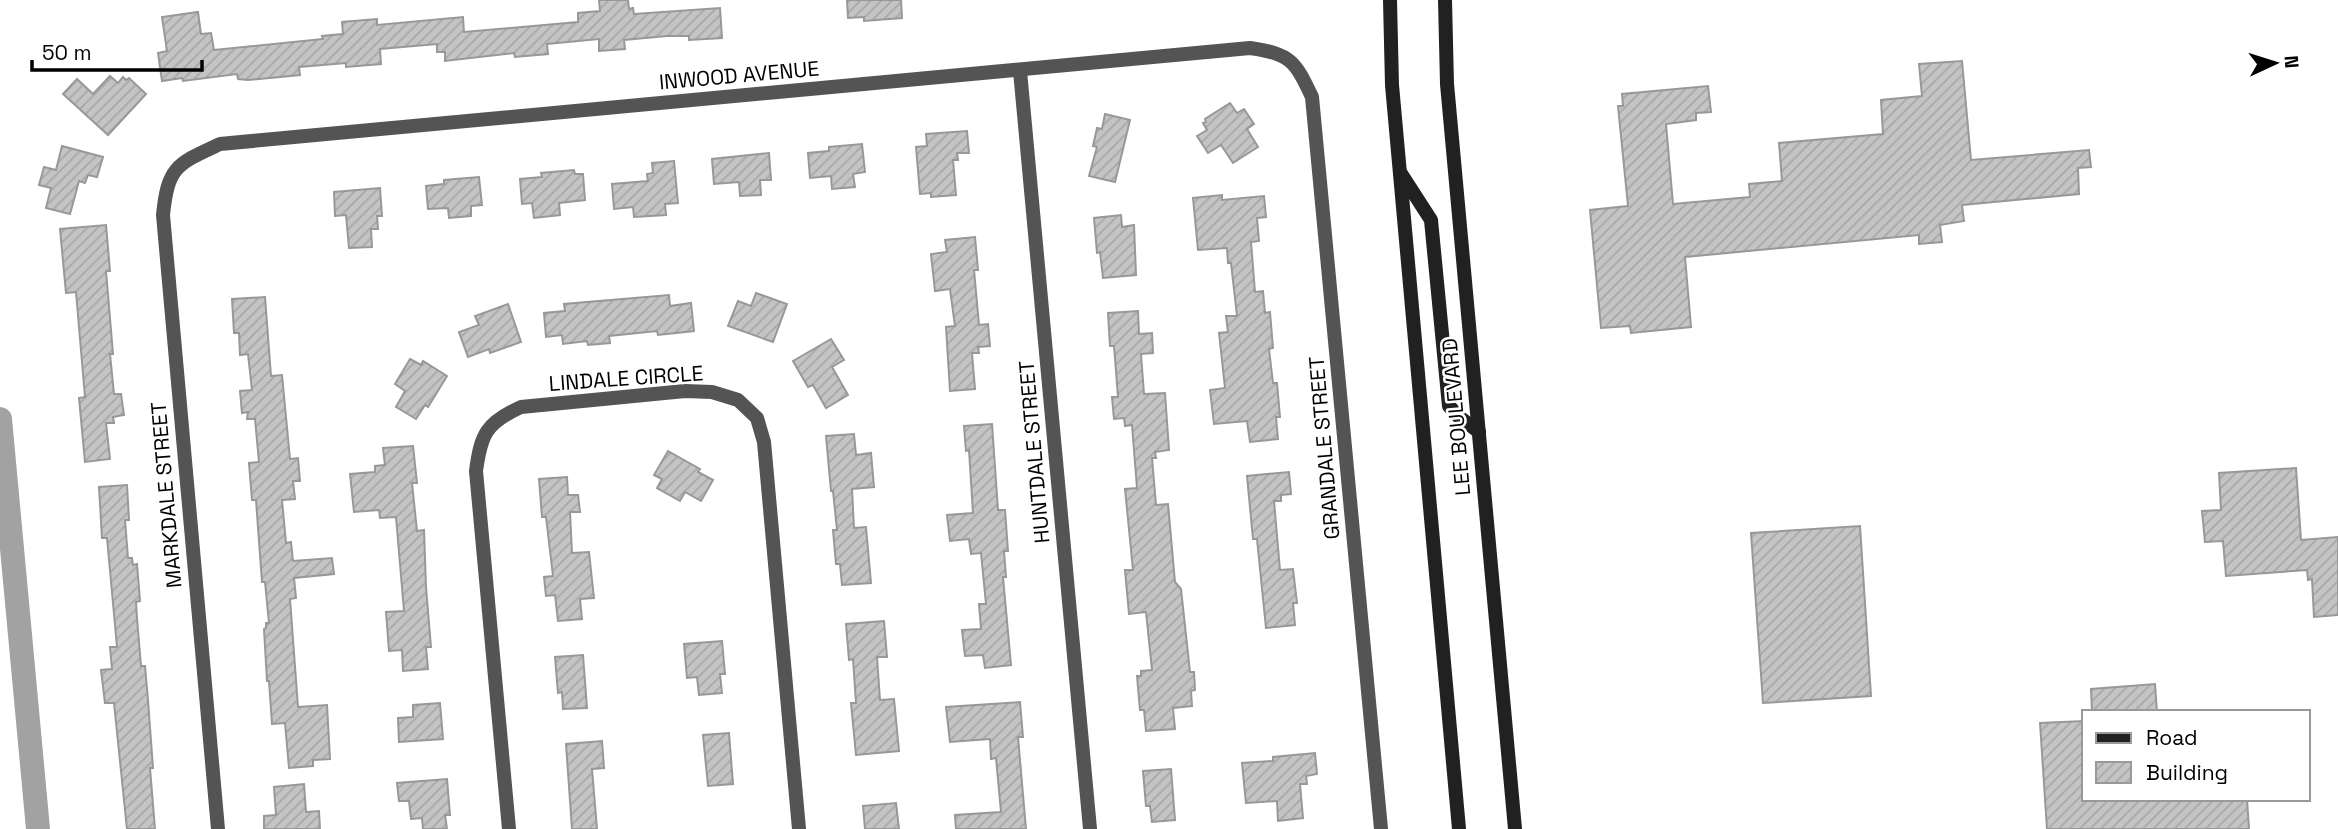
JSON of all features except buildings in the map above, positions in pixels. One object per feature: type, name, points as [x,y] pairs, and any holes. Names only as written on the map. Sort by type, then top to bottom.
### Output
[{"type":"main road","name":"LEE BOULEVARD","points":[[1391,0],[1392,85],[1399,171],[1459,829]]},
{"type":"main road","name":"LEE BOULEVARD","points":[[1445,0],[1447,84],[1515,829]]},
{"type":"main road","points":[[1399,171],[1431,219],[1449,406],[1479,432]]},
{"type":"street","name":"INWOOD AVENUE","points":[[182,161],[220,144],[1250,48],[1274,51],[1298,67]]},
{"type":"street","name":"GRANDALE STREET","points":[[1298,67],[1312,97],[1319,154],[1381,829]]},
{"type":"street","name":"HUNTDALE STREET","points":[[1020,71],[1090,829]]},
{"type":"street","name":"MARKDALE STREET","points":[[182,161],[166,188],[163,215],[218,829]]},
{"type":"street","name":"LINDALE CIRCLE","points":[[509,829],[476,471],[480,442],[498,417],[521,407],[685,391],[712,392],[738,400],[757,418],[764,442],[799,829]]},
{"type":"waterway","points":[[0,419],[38,829]]}]
